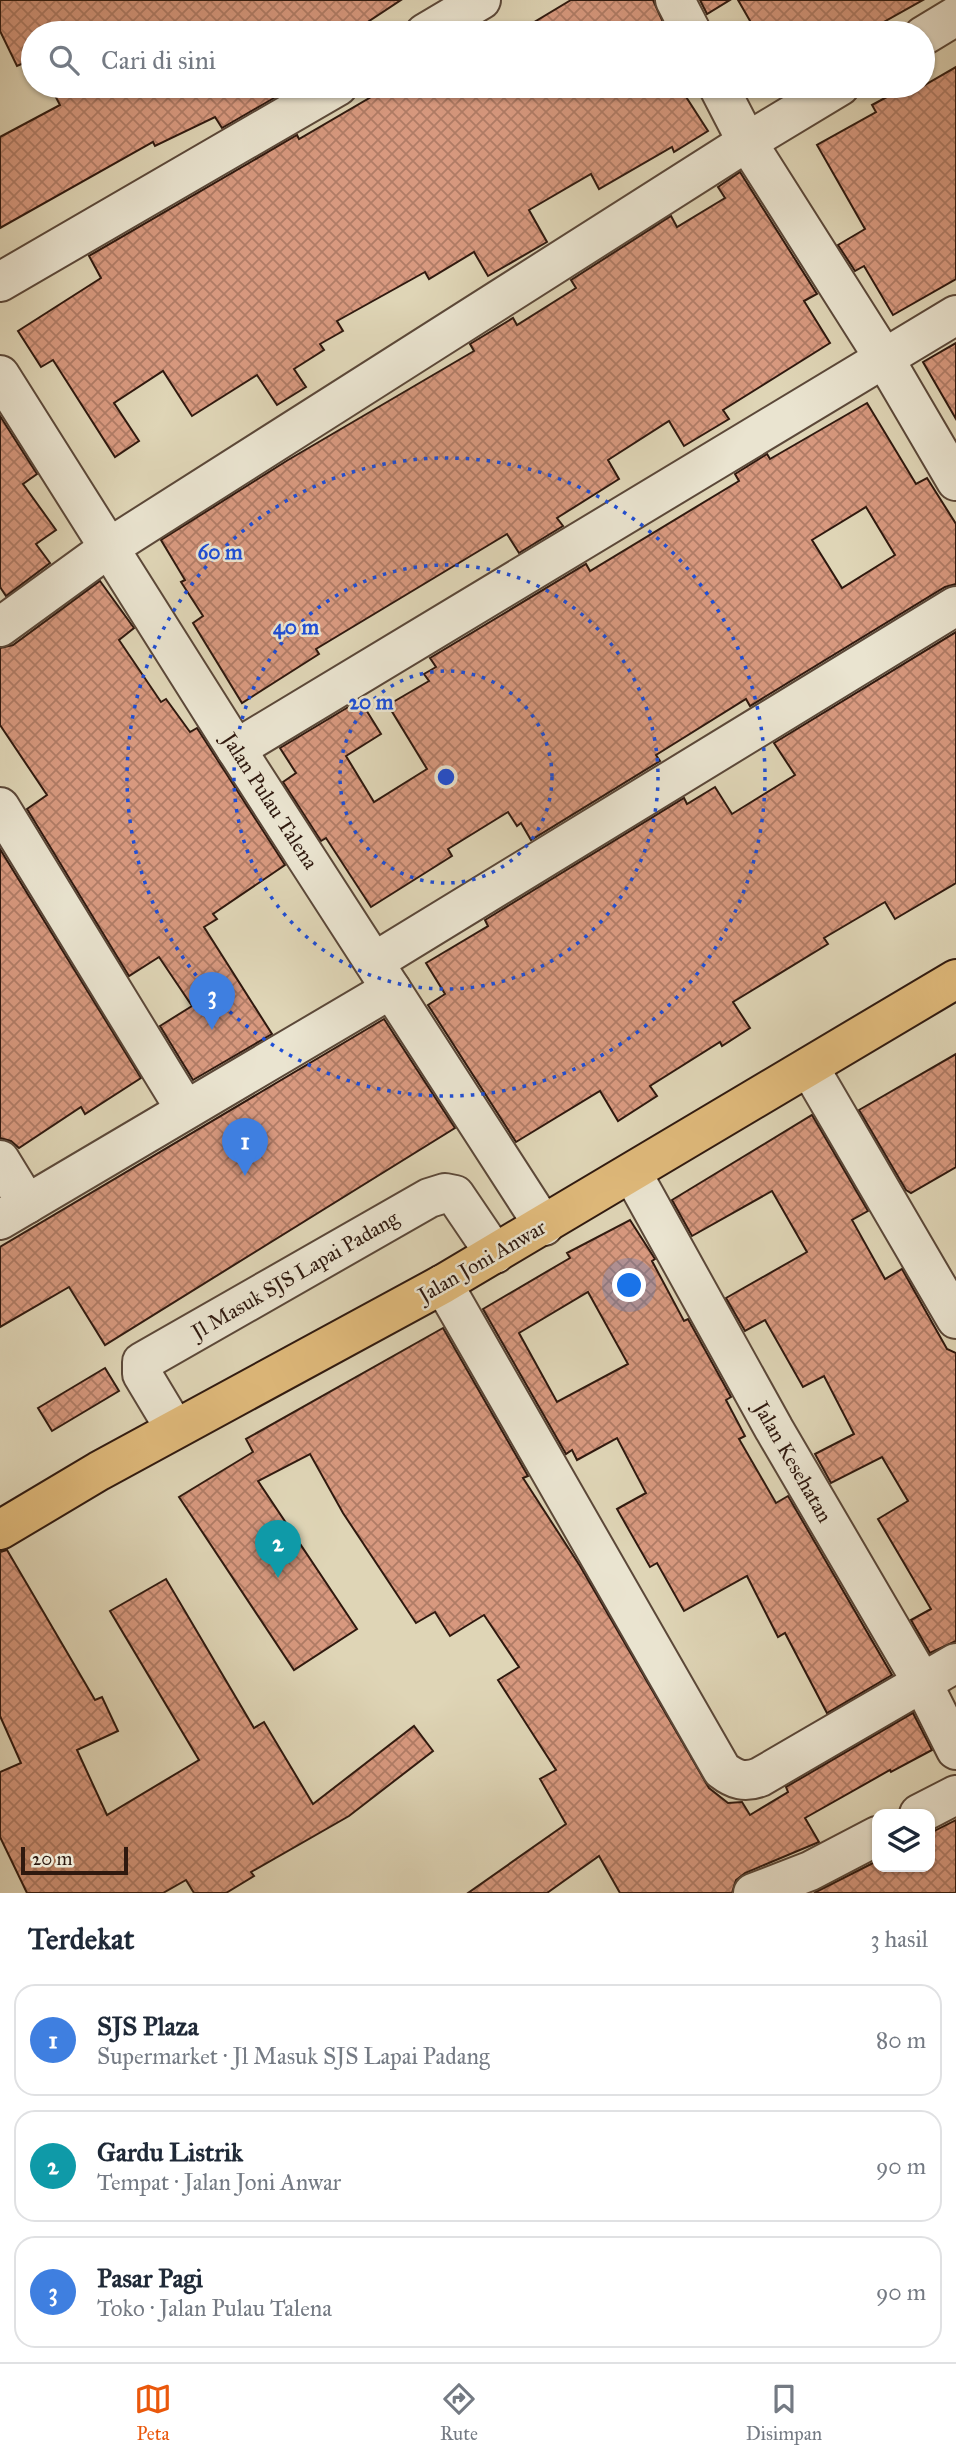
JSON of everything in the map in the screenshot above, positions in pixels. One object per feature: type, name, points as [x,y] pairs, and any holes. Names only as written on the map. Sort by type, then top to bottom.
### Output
[{"type":"main road","name":"Jalan Joni Anwar","points":[[0,1530],[175,1429],[443,1284],[544,1226],[956,979]]},
{"type":"street","points":[[445,21],[481,0]]},
{"type":"street","points":[[675,0],[686,21]]},
{"type":"street","points":[[935,29],[956,16]]},
{"type":"street","points":[[0,282],[317,98]]},
{"type":"street","points":[[724,98],[747,142],[884,358],[956,481]]},
{"type":"street","points":[[0,627],[110,547],[747,142],[821,98]]},
{"type":"street","points":[[236,749],[956,315]]},
{"type":"street","name":"Jalan Pulau Talena","points":[[0,375],[236,749],[544,1226]]},
{"type":"street","points":[[0,1160],[13,1212],[185,1109],[382,976],[956,606]]},
{"type":"street","points":[[0,807],[185,1109]]},
{"type":"street","points":[[809,1067],[956,1320]]},
{"type":"street","name":"Jalan Kesehatan","points":[[632,1173],[774,1429],[922,1682],[956,1750]]},
{"type":"street","name":"Jl Masuk SJS Lapai Padang","points":[[175,1429],[142,1374],[142,1362],[429,1198],[445,1193],[455,1195],[495,1254]]},
{"type":"street","points":[[443,1284],[722,1770],[734,1779],[751,1781],[760,1777],[956,1663]]},
{"type":"street","points":[[929,1809],[956,1795]]},
{"type":"street","points":[[753,1893],[815,1882],[872,1840]]},
{"type":"building","points":[[0,0],[401,0],[369,21],[21,21],[21,64],[17,66],[0,31]]},
{"type":"building","points":[[571,0],[653,0],[663,21],[536,21]]},
{"type":"building","points":[[700,0],[730,0],[707,14]]},
{"type":"building","points":[[738,0],[923,0],[885,21],[750,21]]},
{"type":"building","points":[[956,67],[956,279],[893,315],[864,266],[855,271],[838,245],[865,229],[817,145],[876,112],[872,105],[885,98],[935,98],[935,79]]},
{"type":"building","points":[[56,98],[274,98],[222,128],[215,117],[155,146],[153,142],[0,228],[0,137],[60,105]]},
{"type":"building","points":[[369,98],[687,98],[708,131],[674,152],[672,147],[599,189],[591,174],[529,210],[547,242],[488,276],[474,252],[429,279],[425,272],[337,321],[343,331],[320,344],[324,350],[294,369],[306,387],[277,405],[257,375],[192,416],[163,371],[114,403],[139,441],[115,457],[53,360],[41,367],[18,331],[101,278],[89,256],[297,135],[299,139]]},
{"type":"building","points":[[740,172],[817,294],[804,301],[830,343],[723,410],[729,419],[684,446],[669,421],[608,460],[619,479],[557,518],[563,526],[519,553],[507,534],[316,649],[319,654],[242,703],[193,623],[203,616],[181,582],[185,580],[161,540],[288,460],[474,351],[470,344],[513,318],[517,325],[576,288],[571,280],[671,216],[677,227],[725,198],[718,187]]},
{"type":"building","points":[[956,343],[956,419],[923,362]]},
{"type":"building","points":[[867,403],[916,484],[927,478],[956,524],[956,584],[945,587],[750,706],[746,699],[656,755],[660,761],[531,840],[521,823],[517,826],[508,812],[448,849],[452,856],[371,907],[326,838],[321,841],[283,782],[296,773],[280,748],[360,700],[381,734],[346,756],[374,802],[427,769],[388,705],[429,681],[424,674],[436,667],[430,658],[586,564],[590,571],[739,481],[735,474],[767,454],[770,459]],"holes":[[[866,507],[895,555],[842,588],[812,540]]]},
{"type":"building","points":[[0,416],[37,474],[23,484],[56,530],[36,544],[50,563],[6,596],[0,587]]},
{"type":"building","points":[[100,581],[134,628],[119,640],[161,702],[166,699],[190,732],[197,728],[285,865],[213,914],[217,919],[204,927],[272,1034],[193,1080],[160,1026],[192,1006],[159,957],[129,976],[27,809],[47,795],[0,725],[0,648],[13,645]]},
{"type":"building","points":[[956,632],[956,883],[895,919],[885,902],[824,938],[828,944],[733,1002],[750,1028],[722,1046],[720,1042],[650,1086],[657,1096],[618,1121],[600,1091],[516,1142],[428,1005],[445,994],[426,963],[488,926],[485,920],[684,798],[687,804],[715,787],[732,814],[795,775],[774,743]]},
{"type":"building","points":[[0,849],[141,1078],[85,1114],[81,1107],[19,1148],[11,1141],[0,1138]]},
{"type":"building","points":[[384,1019],[455,1128],[105,1345],[69,1287],[0,1327],[0,1247]]},
{"type":"building","points":[[956,1054],[956,1167],[911,1193],[906,1190],[859,1110]]},
{"type":"building","points":[[812,1115],[868,1211],[852,1220],[885,1279],[902,1269],[947,1349],[956,1353],[956,1641],[930,1653],[911,1620],[931,1609],[878,1519],[908,1501],[882,1457],[831,1483],[815,1454],[854,1434],[824,1376],[803,1387],[765,1320],[745,1331],[726,1298],[807,1252],[772,1191],[692,1236],[672,1200]]},
{"type":"building","points":[[630,1220],[655,1259],[652,1261],[684,1321],[688,1319],[731,1397],[726,1400],[745,1436],[739,1439],[776,1503],[788,1496],[892,1675],[827,1713],[785,1633],[778,1637],[747,1576],[684,1611],[657,1563],[650,1567],[617,1509],[646,1493],[617,1438],[577,1460],[572,1450],[566,1454],[483,1309],[570,1258],[567,1253]],"holes":[[[588,1292],[628,1364],[557,1402],[519,1333]]]},
{"type":"building","points":[[443,1328],[528,1476],[523,1478],[580,1566],[709,1788],[728,1803],[742,1802],[750,1815],[788,1792],[786,1787],[913,1713],[932,1750],[891,1772],[890,1770],[805,1818],[819,1842],[745,1873],[736,1880],[732,1893],[620,1893],[599,1856],[547,1893],[468,1893],[566,1824],[540,1779],[556,1770],[498,1680],[519,1667],[484,1615],[450,1636],[435,1612],[416,1623],[343,1513],[310,1454],[258,1481],[357,1629],[294,1670],[179,1497],[253,1452],[246,1439]]},
{"type":"building","points":[[105,1368],[119,1391],[52,1431],[38,1408]]},
{"type":"building","points":[[7,1550],[95,1700],[102,1697],[118,1731],[77,1750],[107,1815],[199,1760],[110,1611],[166,1579],[254,1728],[264,1722],[313,1804],[414,1726],[433,1751],[349,1816],[251,1872],[254,1876],[226,1893],[194,1893],[186,1880],[163,1893],[27,1893],[0,1837],[0,1772],[21,1763],[0,1716],[0,1552]]},
{"type":"building","points":[[956,1820],[956,1893],[814,1893],[872,1864],[872,1872],[935,1872],[935,1830]]},
{"type":"place","name":"Pasar Pagi","points":[[212,1030]]},
{"type":"place","name":"SJS Plaza","points":[[245,1176]]},
{"type":"place","name":"Gardu Listrik","points":[[278,1578]]}]
